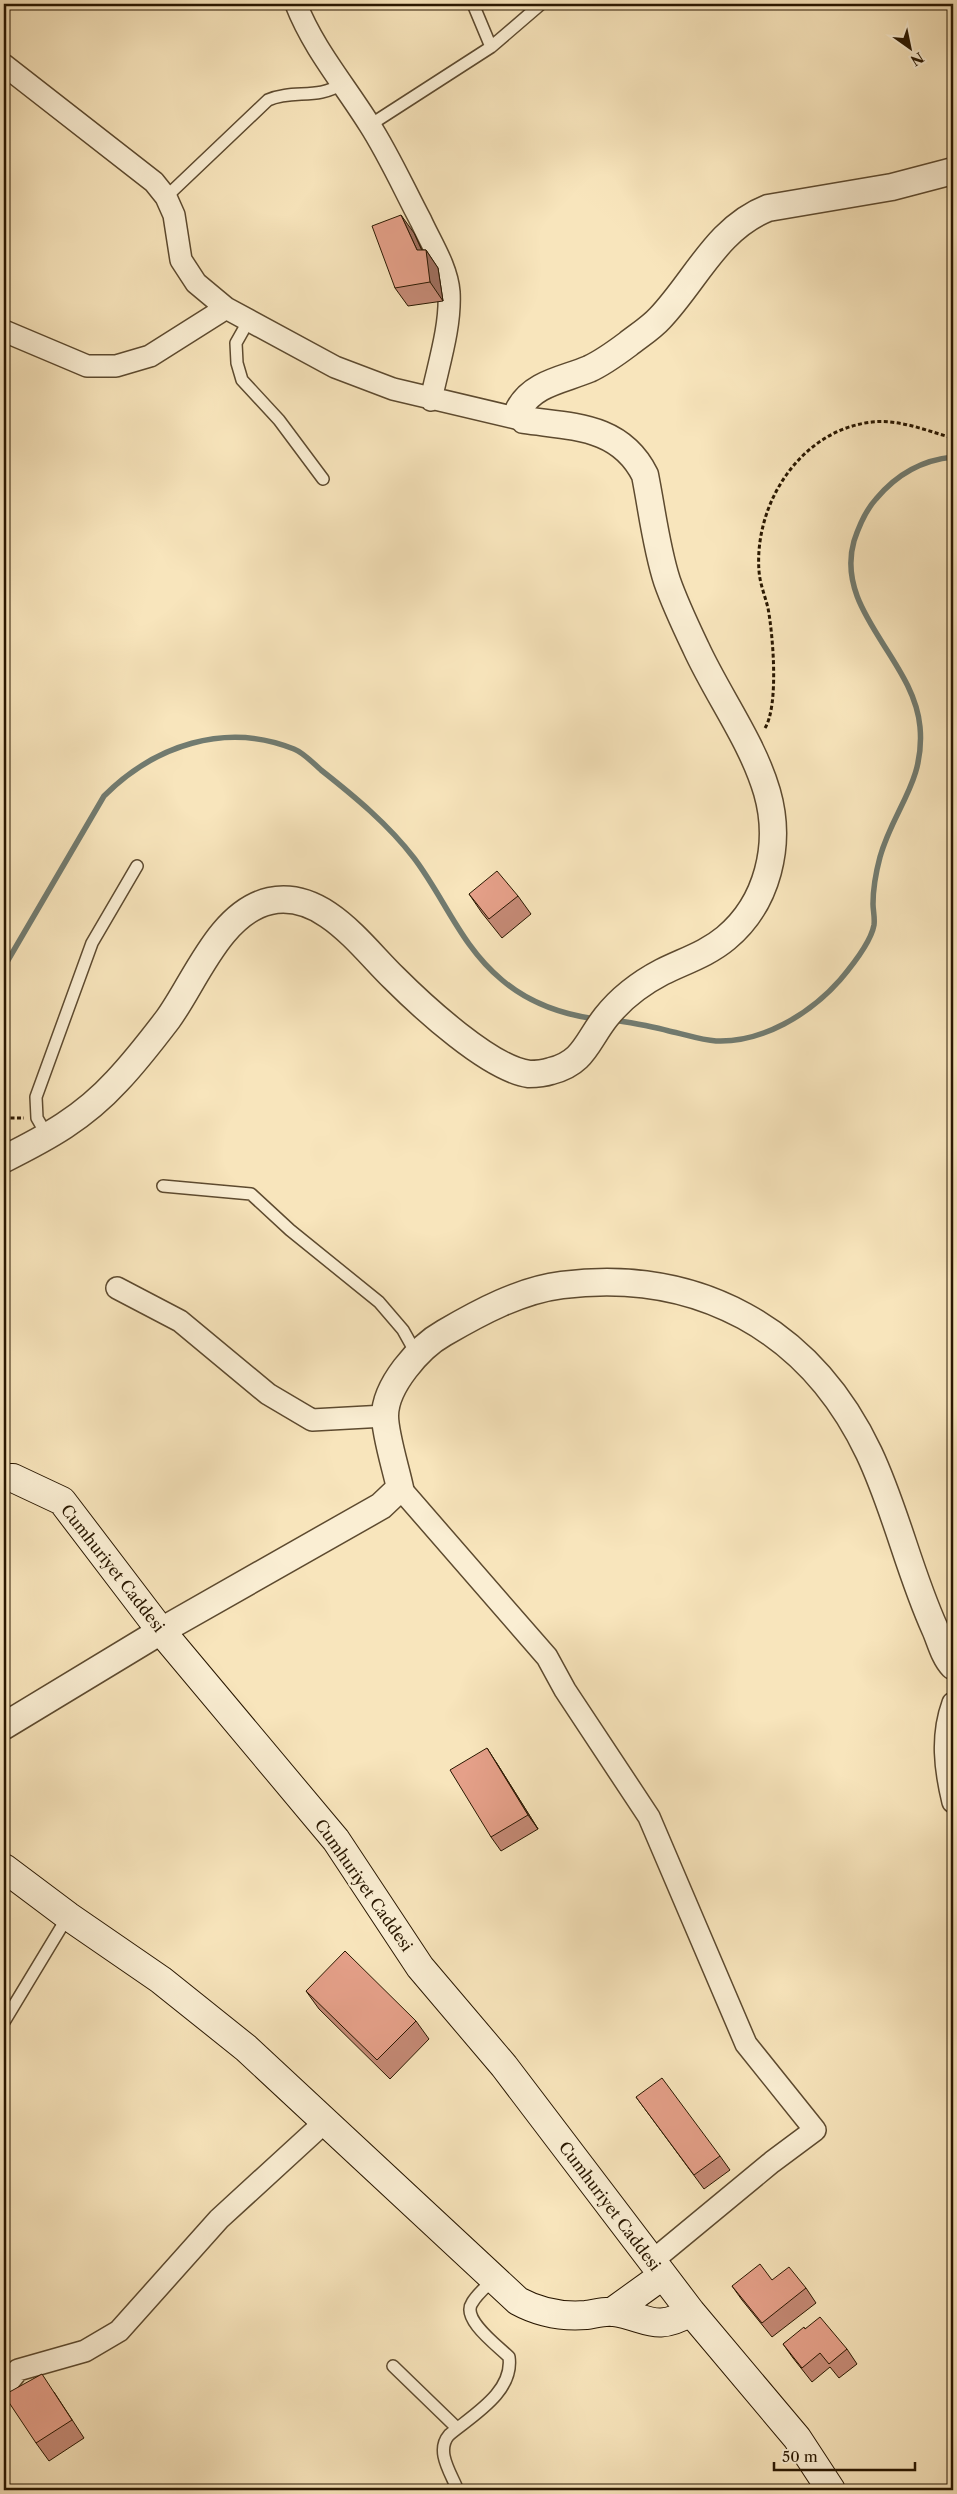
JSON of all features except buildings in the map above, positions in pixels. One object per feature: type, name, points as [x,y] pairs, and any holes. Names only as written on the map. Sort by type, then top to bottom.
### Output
[{"type":"main road","name":"Cumhuriyet Caddesi","points":[[4,1478],[13,1478],[62,1501],[161,1631],[336,1840],[420,1967],[504,2066],[691,2312],[797,2438],[831,2490]]},
{"type":"main road","points":[[4,1868],[68,1916],[155,1975],[268,2066],[493,2280],[518,2301],[543,2312],[566,2316],[612,2312],[658,2323],[667,2323],[691,2312]]},
{"type":"main road","name":"Cumhuriyet Caddesi","points":[[612,2312],[657,2269]]},
{"type":"street","points":[[296,4],[313,40],[370,125],[443,268],[449,289],[449,305],[431,400]]},
{"type":"street","points":[[4,65],[154,182],[166,197],[174,215],[181,260],[196,283],[226,308],[335,367],[393,390],[524,420],[591,430],[621,443],[637,459],[645,475],[656,534],[670,587],[698,652],[747,746],[768,793],[772,830],[771,861],[762,892],[743,920],[726,938],[704,953],[644,982],[606,1017],[580,1056],[566,1066],[549,1072],[529,1074],[510,1068],[484,1054],[454,1031],[397,981],[336,920],[313,906],[291,899],[271,901],[258,905],[237,917],[212,949],[169,1017],[117,1081],[85,1112],[48,1137],[4,1159]]},
{"type":"street","points":[[524,420],[519,409],[526,397],[549,383],[592,368],[626,346],[660,319],[704,260],[745,219],[768,208],[874,191],[934,178],[953,171]]},
{"type":"street","points":[[4,331],[87,366],[116,366],[150,356],[226,308]]},
{"type":"street","points":[[657,2269],[772,2162],[815,2130],[746,2044],[648,1817],[565,1690],[547,1657],[400,1488],[385,1416],[390,1396],[401,1374],[417,1355],[440,1335],[478,1313],[521,1296],[561,1285],[601,1282],[651,1285],[691,1293],[733,1308],[767,1329],[800,1355],[826,1384],[848,1413],[869,1453],[892,1508],[924,1605],[953,1666]]},
{"type":"street","points":[[117,1288],[180,1321],[268,1394],[312,1420],[385,1416]]},
{"type":"street","points":[[4,1726],[161,1631],[381,1506],[400,1488]]},
{"type":"street","points":[[953,1703],[948,1721],[945,1748],[953,1802]]},
{"type":"street","points":[[4,2387],[18,2370],[85,2351],[119,2331],[219,2219],[326,2121]]},
{"type":"lane","points":[[473,4],[490,46]]},
{"type":"lane","points":[[370,125],[490,46],[541,4]]},
{"type":"lane","points":[[166,197],[268,100],[290,93],[318,94],[342,84]]},
{"type":"lane","points":[[249,320],[236,343],[237,362],[242,380],[279,420],[323,480]]},
{"type":"lane","points":[[48,1137],[37,1118],[36,1096],[92,943],[137,866]]},
{"type":"lane","points":[[162,1186],[251,1194],[290,1230],[379,1302],[403,1330],[417,1355]]},
{"type":"lane","points":[[4,2022],[68,1916]]},
{"type":"lane","points":[[456,2486],[445,2458],[443,2447],[446,2438],[500,2391],[510,2373],[509,2357],[474,2324],[469,2312],[471,2303],[493,2280]]},
{"type":"lane","points":[[393,2366],[457,2428]]},
{"type":"path","points":[[747,746],[758,739],[767,724],[772,698],[773,650],[767,607],[759,573],[758,556],[761,536],[772,502],[787,474],[812,447],[826,437],[858,425],[873,422],[903,424],[953,438]]},
{"type":"waterway","points":[[614,1020],[716,1041],[751,1037],[768,1032],[800,1015],[828,992],[840,980],[865,946],[874,925],[873,904],[879,863],[886,840],[907,794],[918,764],[920,727],[915,702],[904,679],[865,613],[855,590],[851,566],[854,541],[860,524],[872,504],[892,483],[920,465],[953,457]]},
{"type":"waterway","points":[[4,967],[104,796],[124,778],[168,752],[192,743],[217,738],[242,738],[268,741],[298,751],[370,811],[414,858],[475,952],[488,967],[512,988],[534,1001],[557,1011],[595,1019]]}]
